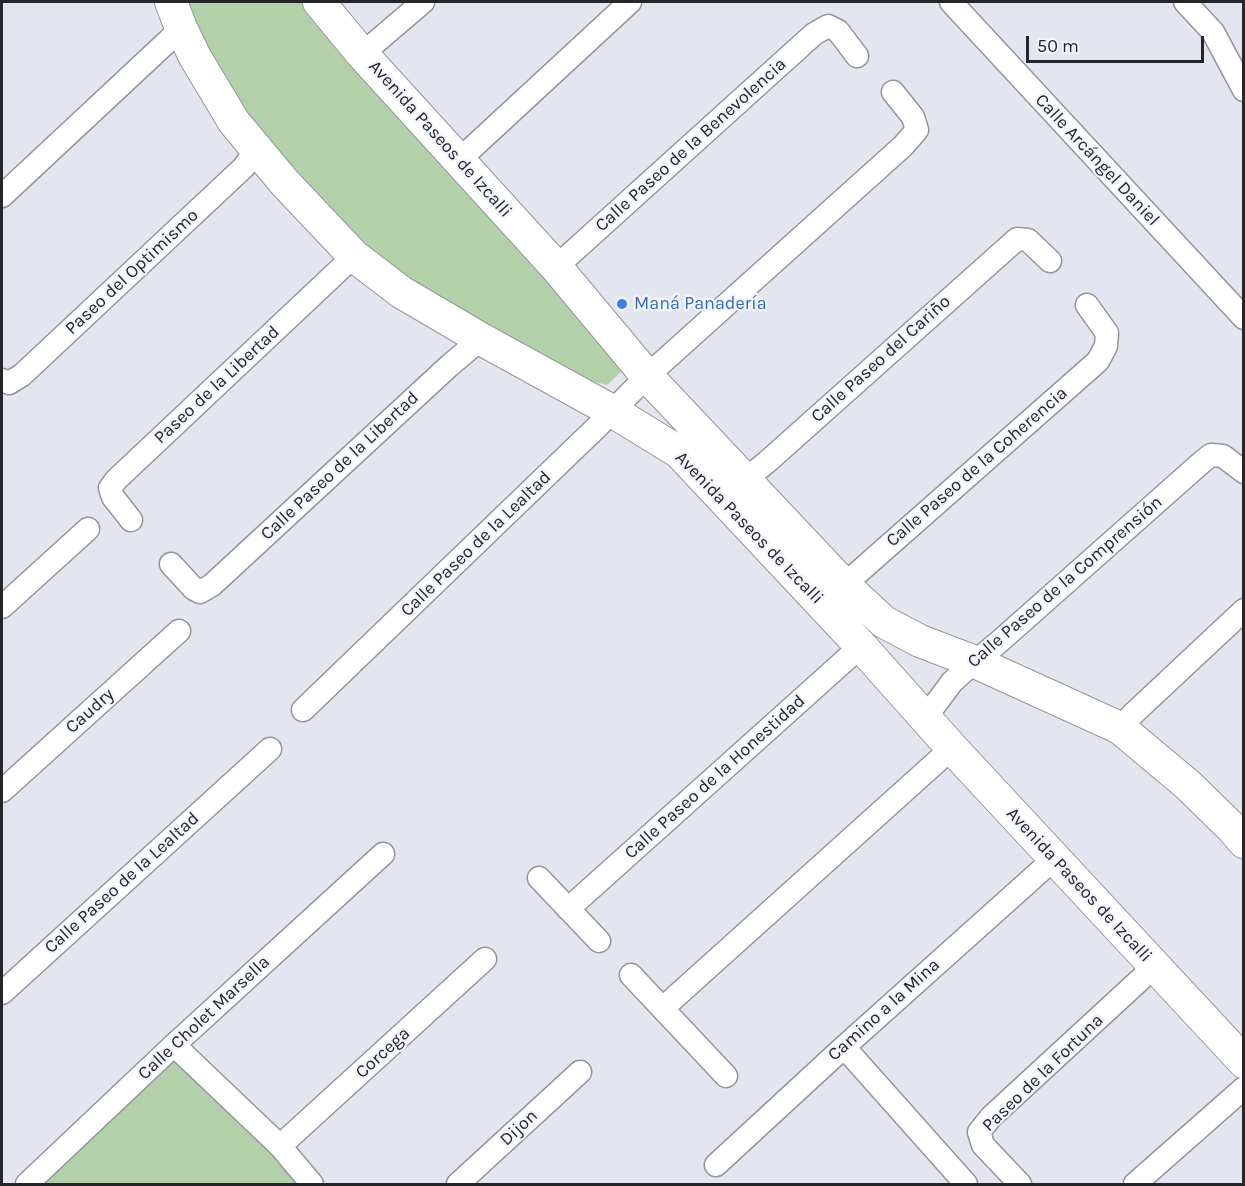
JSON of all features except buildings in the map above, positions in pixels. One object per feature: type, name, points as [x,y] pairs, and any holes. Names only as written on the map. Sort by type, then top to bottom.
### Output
[{"type":"street","name":"Avenida Paseos de Izcalli","points":[[319,2],[362,54],[556,267],[647,376],[844,585],[884,622],[920,641],[975,662],[1120,729],[1240,829]]},
{"type":"street","points":[[362,54],[423,2]]},
{"type":"street","points":[[458,161],[630,2]]},
{"type":"street","name":"Calle Arcángel Daniel","points":[[951,2],[1244,318]]},
{"type":"street","points":[[1185,2],[1213,32],[1244,90]]},
{"type":"street","name":"Avenida Paseos de Izcalli","points":[[176,15],[195,57],[234,122],[285,183],[354,256],[401,292],[612,411],[679,452],[1244,1062]]},
{"type":"street","points":[[2,196],[168,41],[176,15]]},
{"type":"street","name":"Calle Paseo de la Benevolencia","points":[[556,267],[814,34],[828,26],[838,31],[857,56]]},
{"type":"street","name":"Calle Paseo de la Lealtad","points":[[303,710],[647,376],[903,146],[917,130],[913,117],[892,92]]},
{"type":"street","name":"Paseo del Optimismo","points":[[2,380],[9,383],[22,375],[244,167],[256,149]]},
{"type":"street","name":"Calle Paseo del Cariño","points":[[746,479],[1017,239],[1028,240],[1050,261]]},
{"type":"street","name":"Paseo de la Libertad","points":[[130,520],[112,498],[110,488],[116,480],[354,256]]},
{"type":"street","name":"Calle Paseo de la Coherencia","points":[[844,585],[1098,361],[1106,346],[1107,333],[1088,305]]},
{"type":"street","name":"Calle Paseo de la Libertad","points":[[171,564],[194,589],[200,592],[212,585],[448,366],[481,339]]},
{"type":"street","name":"Calle Paseo de la Comprensión","points":[[926,717],[952,682],[1211,455],[1223,456],[1244,472]]},
{"type":"street","points":[[2,607],[88,529]]},
{"type":"street","points":[[1120,729],[1134,713],[1244,610]]},
{"type":"street","name":"Caudry","points":[[2,791],[179,631]]},
{"type":"street","name":"Calle Paseo de la Honestidad","points":[[568,909],[861,646]]},
{"type":"street","points":[[663,1008],[952,748]]},
{"type":"street","name":"Calle Paseo de la Lealtad","points":[[2,993],[270,749]]},
{"type":"street","name":"Calle Cholet Marsella","points":[[27,1185],[174,1045],[383,854]]},
{"type":"street","name":"Camino a la Mina","points":[[716,1165],[843,1047],[1055,858]]},
{"type":"street","points":[[539,878],[599,942]]},
{"type":"street","name":"Corcega","points":[[280,1146],[485,959]]},
{"type":"street","name":"Paseo de la Fortuna","points":[[1020,1185],[983,1145],[979,1132],[991,1117],[1155,966]]},
{"type":"street","points":[[631,975],[726,1076]]},
{"type":"street","points":[[174,1045],[280,1146],[312,1185]]},
{"type":"street","points":[[843,1047],[966,1185]]},
{"type":"street","name":"Dijon","points":[[458,1185],[580,1072]]},
{"type":"street","points":[[1134,1185],[1244,1088]]},
{"type":"green space","points":[[182,2],[305,2],[625,368],[607,385],[552,371],[450,310],[328,218],[229,91]]},
{"type":"green space","points":[[179,1042],[317,1184],[25,1184]]},
{"type":"place","name":"Maná Panadería","points":[[622,304]]}]
